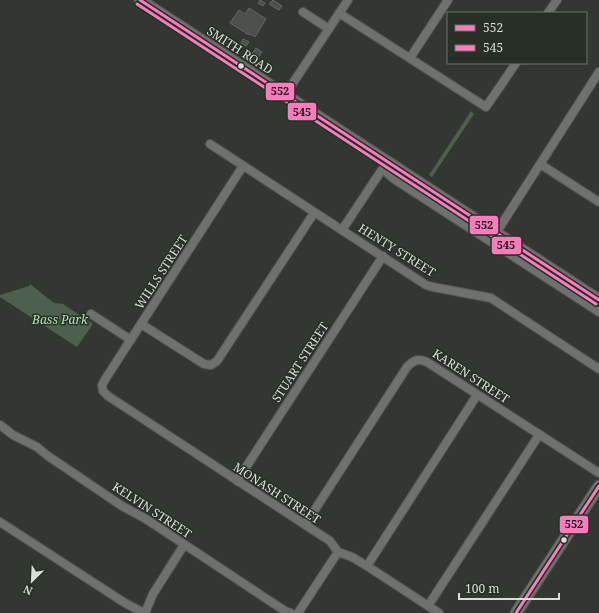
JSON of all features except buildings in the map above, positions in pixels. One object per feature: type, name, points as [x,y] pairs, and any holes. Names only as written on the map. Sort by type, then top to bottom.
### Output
[{"type":"street","name":"SMITH ROAD","points":[[140,0],[599,300]]},
{"type":"street","points":[[285,96],[348,0]]},
{"type":"street","points":[[410,58],[448,0]]},
{"type":"street","points":[[549,12],[557,0]]},
{"type":"street","points":[[303,12],[329,29]]},
{"type":"street","points":[[339,13],[486,107],[515,64]]},
{"type":"street","points":[[496,233],[599,72]]},
{"type":"street","name":"HENTY STREET","points":[[210,144],[426,285],[491,298],[599,369]]},
{"type":"street","points":[[342,230],[387,162]]},
{"type":"street","points":[[387,162],[388,174],[394,179],[599,312]]},
{"type":"street","points":[[540,164],[599,202]]},
{"type":"street","name":"WILLS STREET","points":[[103,391],[102,385],[243,166]]},
{"type":"street","points":[[141,324],[204,364],[211,365],[217,361],[314,213]]},
{"type":"street","name":"STUART STREET","points":[[237,481],[383,256]]},
{"type":"street","points":[[91,314],[131,340]]},
{"type":"street","name":"KAREN STREET","points":[[305,525],[407,367],[414,360],[422,359],[427,362],[599,473]]},
{"type":"street","name":"MONASH STREET","points":[[103,391],[108,396],[330,541],[338,552],[352,557],[367,566],[439,613]]},
{"type":"street","points":[[367,566],[477,395]]},
{"type":"street","name":"KELVIN STREET","points":[[0,426],[13,435],[37,447],[122,506],[146,519],[184,545],[292,613]]},
{"type":"street","points":[[428,606],[540,435]]},
{"type":"street","points":[[516,613],[599,486]]},
{"type":"street","points":[[0,522],[125,603],[144,613],[152,594],[184,545]]},
{"type":"street","points":[[298,613],[338,552]]},
{"type":"green space","points":[[471,111],[474,114],[432,177],[429,175]]},
{"type":"green space","name":"Bass Park","points":[[30,284],[54,303],[63,304],[93,324],[77,347],[0,297],[0,295],[29,286]]},
{"type":"transit line","name":"552","points":[[140,0],[599,300]]},
{"type":"transit line","name":"545","points":[[137,4],[596,304]]},
{"type":"transit line","name":"552","points":[[516,613],[599,486]]}]
